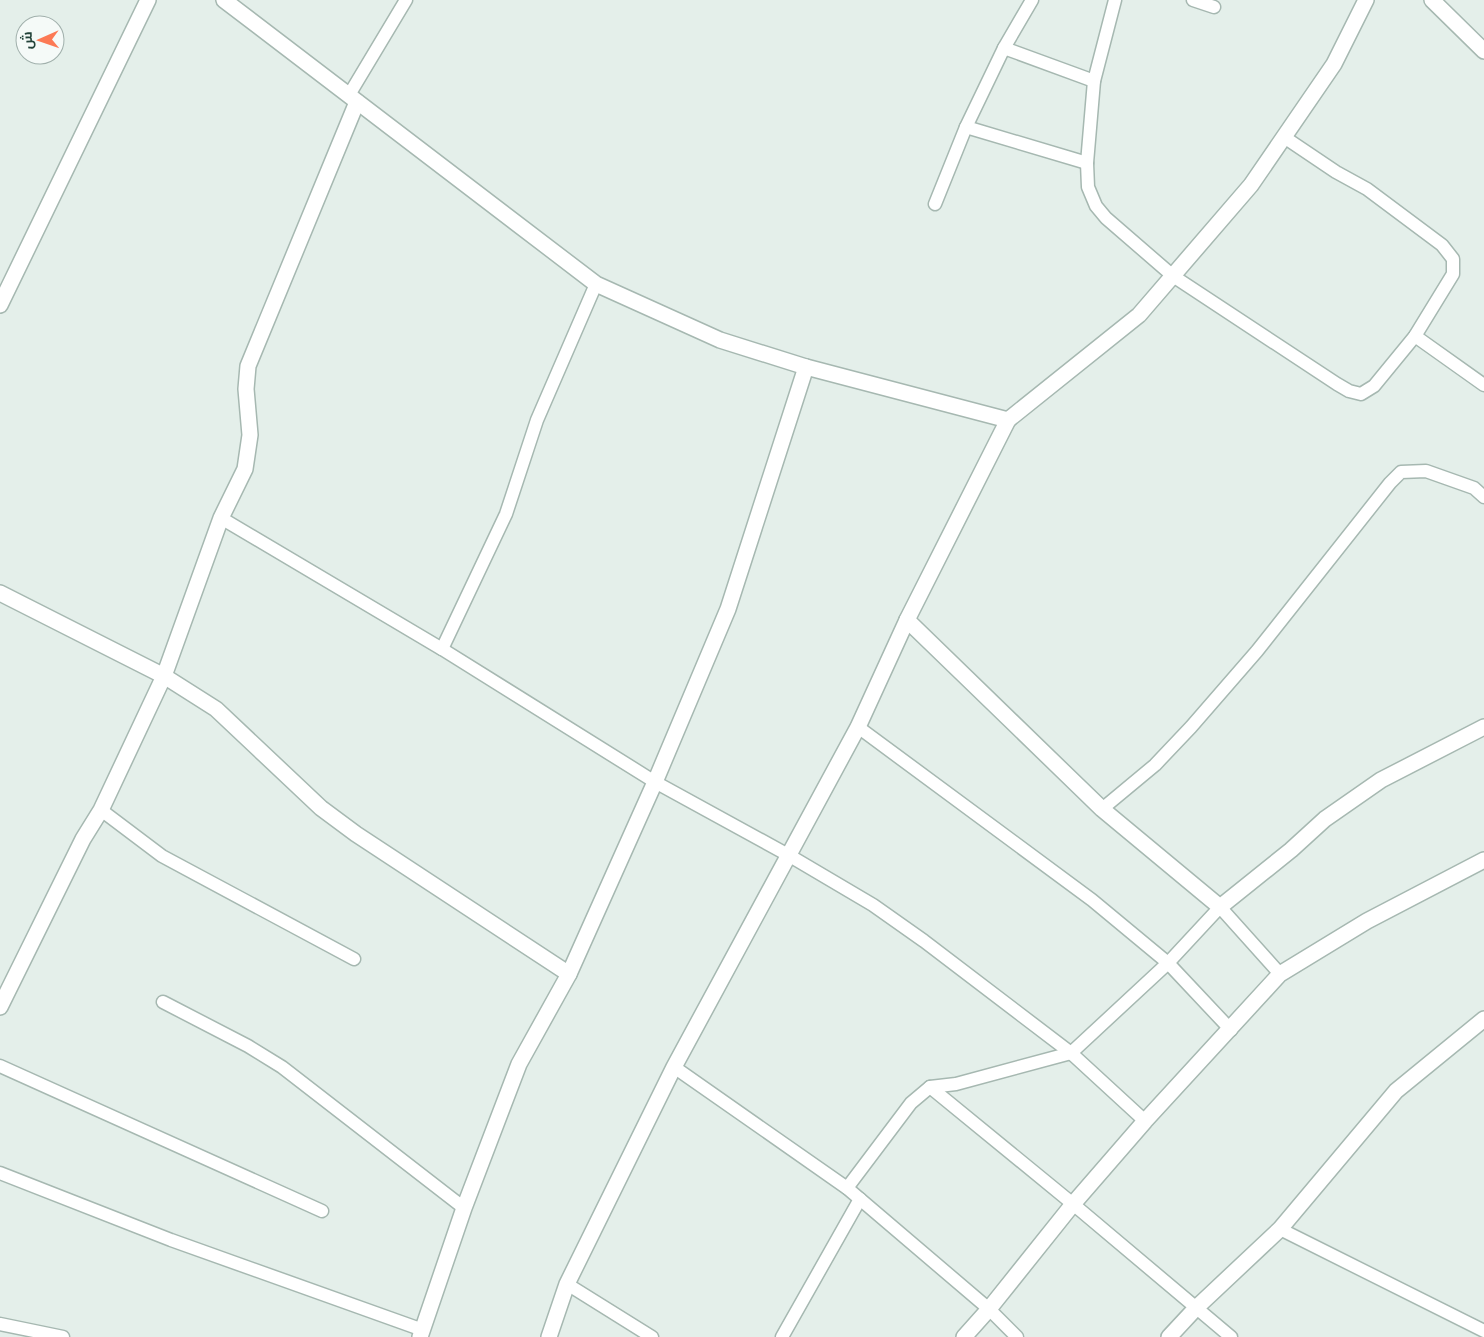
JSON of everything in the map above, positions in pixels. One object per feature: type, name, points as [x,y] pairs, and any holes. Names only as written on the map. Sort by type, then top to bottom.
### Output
[{"type":"street","points":[[0,305],[148,0]]},
{"type":"street","points":[[224,0],[596,284],[720,340],[806,367],[1008,420]]},
{"type":"street","points":[[549,1337],[567,1284],[674,1067],[790,856],[858,727],[907,620],[1008,420],[1139,316],[1251,184],[1334,64],[1366,0]]},
{"type":"street","points":[[1432,0],[1484,51]]},
{"type":"street","points":[[0,1007],[83,839],[101,810],[164,676],[221,518],[245,469],[250,435],[246,389],[248,366],[353,99]]},
{"type":"street","points":[[421,1334],[464,1208],[519,1064],[569,974],[728,609],[806,367]]},
{"type":"street","points":[[0,593],[164,676],[216,709],[321,808],[356,834],[569,974]]},
{"type":"street","points":[[907,620],[1102,808],[1220,907],[1291,850],[1325,819],[1380,780],[1484,727]]},
{"type":"street","points":[[964,1337],[989,1309],[1073,1204],[1145,1121],[1231,1030],[1280,974],[1367,921],[1484,860]]},
{"type":"street","points":[[1169,1337],[1196,1308],[1280,1229],[1396,1091],[1484,1019]]},
{"type":"lane","points":[[353,99],[406,0]]},
{"type":"lane","points":[[934,204],[966,127],[1004,48],[1032,0]]},
{"type":"lane","points":[[1115,0],[1094,81],[1087,163],[1088,187],[1096,206],[1106,218],[1173,276],[1337,384],[1361,394],[1374,386],[1415,336],[1453,274],[1453,260],[1442,245],[1367,189],[1336,172],[1284,137]]},
{"type":"lane","points":[[1194,0],[1214,7]]},
{"type":"lane","points":[[1004,48],[1094,81]]},
{"type":"lane","points":[[966,127],[1087,163]]},
{"type":"lane","points":[[442,649],[506,514],[537,420],[596,284]]},
{"type":"lane","points":[[1415,336],[1484,385]]},
{"type":"lane","points":[[1102,808],[1155,765],[1191,728],[1257,651],[1390,483],[1401,472],[1426,471],[1474,488],[1484,496]]},
{"type":"lane","points":[[221,518],[442,649],[654,782],[790,856],[873,904],[924,940],[1071,1053],[1145,1121]]},
{"type":"lane","points":[[858,727],[1092,900],[1168,963],[1231,1030]]},
{"type":"lane","points":[[101,810],[162,856],[354,959]]},
{"type":"lane","points":[[847,1188],[911,1102],[930,1087],[956,1084],[1071,1053],[1168,963],[1220,907],[1280,974]]},
{"type":"lane","points":[[163,1002],[248,1046],[282,1067],[464,1208]]},
{"type":"lane","points":[[0,1066],[322,1212]]},
{"type":"lane","points":[[674,1067],[847,1188],[989,1309],[1017,1337]]},
{"type":"lane","points":[[930,1087],[1231,1337]]},
{"type":"lane","points":[[0,1173],[421,1334]]},
{"type":"lane","points":[[782,1337],[860,1199]]},
{"type":"lane","points":[[1280,1229],[1484,1331]]},
{"type":"lane","points":[[567,1284],[652,1337]]},
{"type":"lane","points":[[0,1324],[64,1337]]}]
